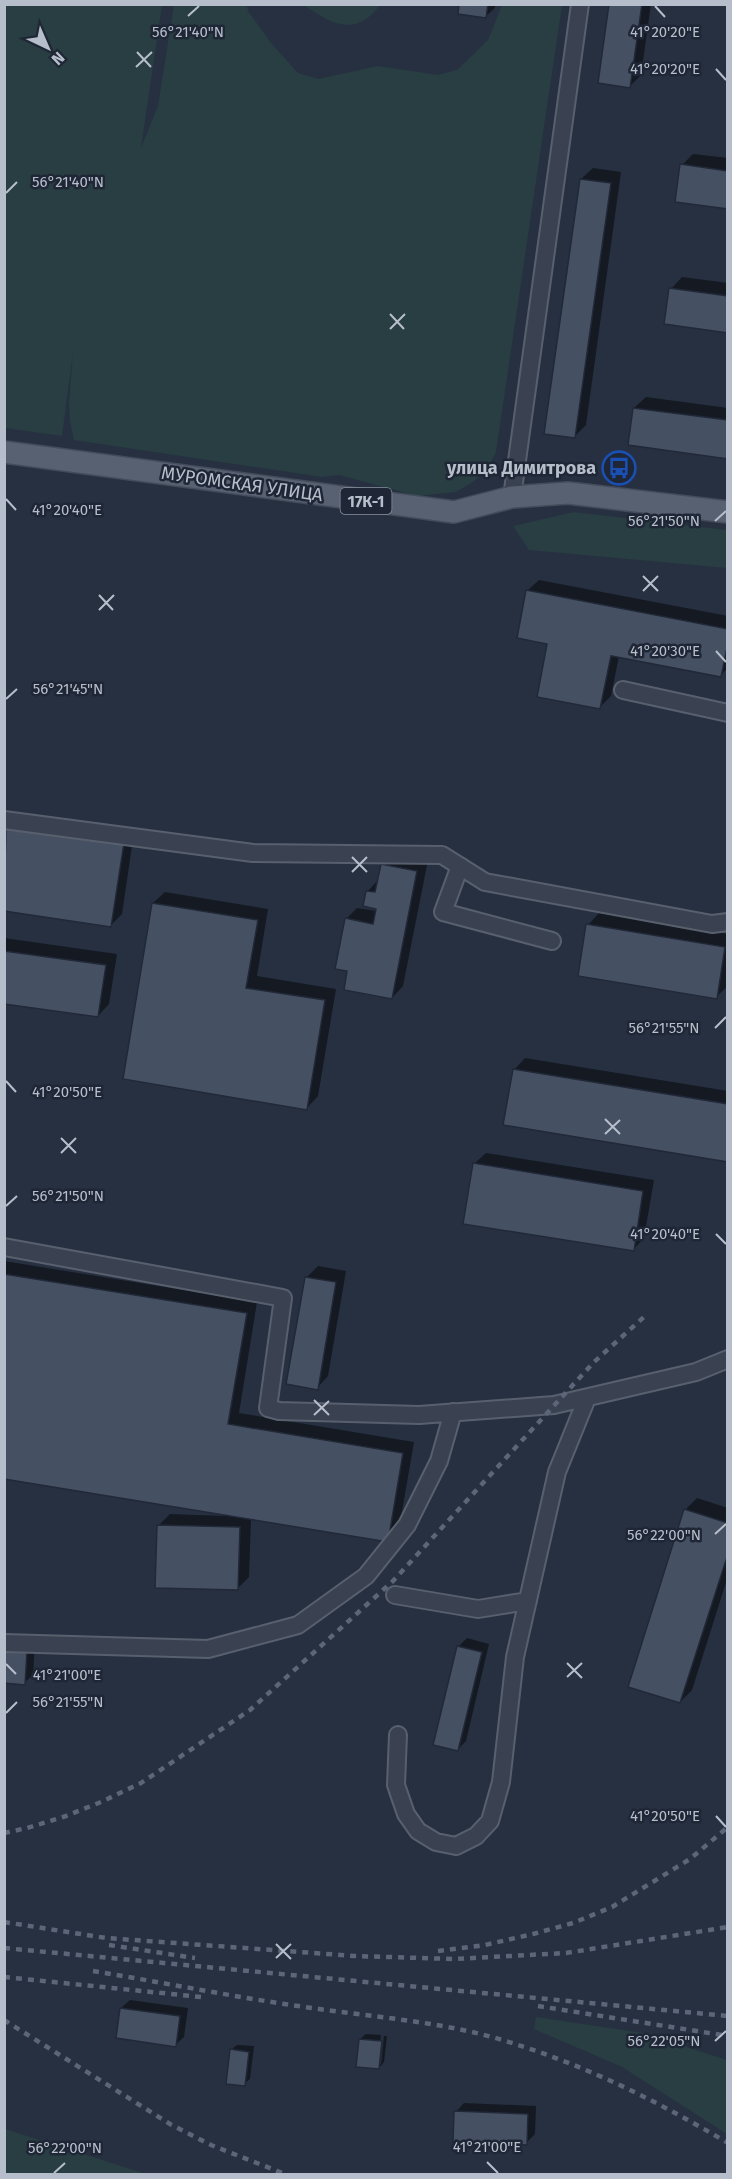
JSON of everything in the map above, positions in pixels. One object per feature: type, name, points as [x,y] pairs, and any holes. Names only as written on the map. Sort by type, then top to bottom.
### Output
[{"type":"main road","name":"МУРОМСКАЯ УЛИЦА","points":[[4,452],[454,512],[512,496],[568,493],[728,512]]},
{"type":"street","points":[[512,496],[580,4]]},
{"type":"street","points":[[623,690],[728,713]]},
{"type":"street","points":[[4,820],[253,853],[442,855],[485,882],[712,924],[728,922]]},
{"type":"street","points":[[460,866],[443,912],[552,941]]},
{"type":"street","points":[[4,1247],[283,1299],[268,1408],[279,1412],[419,1415],[554,1405],[696,1372],[728,1359]]},
{"type":"street","points":[[398,1735],[396,1785],[406,1814],[418,1831],[436,1842],[456,1846],[476,1836],[490,1821],[501,1782],[515,1657],[557,1472],[587,1398]]},
{"type":"street","points":[[4,1643],[208,1649],[298,1625],[366,1576],[407,1525],[440,1461],[453,1412]]},
{"type":"street","points":[[395,1595],[478,1609],[528,1601]]},
{"type":"green space","points":[[5,4],[162,5],[141,148],[158,106],[174,5],[247,5],[248,11],[271,43],[298,73],[318,79],[378,66],[438,75],[457,70],[488,40],[502,5],[562,5],[496,452],[487,469],[473,482],[456,492],[417,496],[339,475],[322,477],[74,440],[69,402],[73,352],[62,436],[5,428]]},
{"type":"green space","points":[[304,5],[380,5],[362,22],[353,25],[324,18]]},
{"type":"green space","points":[[574,512],[727,530],[727,568],[529,550],[513,526]]},
{"type":"green space","points":[[536,2017],[643,2033],[727,2060],[727,2134],[622,2067],[534,2029]]},
{"type":"green space","points":[[5,2129],[146,2174],[5,2174]]},
{"type":"building","points":[[459,4],[488,4],[486,18],[458,14]]},
{"type":"building","points":[[609,4],[642,4],[630,88],[598,83]]},
{"type":"building","points":[[680,164],[728,171],[728,209],[675,202]]},
{"type":"building","points":[[580,179],[611,183],[575,438],[544,434]]},
{"type":"building","points":[[669,288],[728,296],[728,333],[664,324]]},
{"type":"building","points":[[633,408],[728,420],[728,459],[628,445]]},
{"type":"building","points":[[526,590],[728,629],[728,643],[721,677],[611,656],[600,709],[537,697],[547,644],[517,638]]},
{"type":"building","points":[[6,825],[124,843],[111,927],[4,911]]},
{"type":"building","points":[[381,864],[417,871],[392,999],[344,990],[347,971],[335,969],[345,918],[373,924],[376,909],[363,906],[366,891],[375,892]]},
{"type":"building","points":[[152,903],[258,920],[246,988],[325,1000],[307,1110],[123,1079]]},
{"type":"building","points":[[586,924],[725,947],[717,999],[578,976]]},
{"type":"building","points":[[4,951],[106,965],[98,1017],[4,1004]]},
{"type":"building","points":[[513,1069],[728,1104],[728,1162],[503,1125]]},
{"type":"building","points":[[473,1163],[643,1191],[634,1251],[463,1224]]},
{"type":"building","points":[[4,1274],[247,1313],[228,1424],[403,1453],[388,1542],[4,1479]]},
{"type":"building","points":[[305,1277],[336,1282],[318,1390],[286,1384]]},
{"type":"building","points":[[684,1509],[728,1523],[728,1554],[680,1703],[628,1687]]},
{"type":"building","points":[[157,1525],[240,1527],[238,1590],[155,1588]]},
{"type":"building","points":[[457,1646],[482,1652],[458,1751],[433,1745]]},
{"type":"building","points":[[4,1650],[27,1651],[25,1685],[4,1683]]},
{"type":"building","points":[[120,2008],[180,2016],[176,2047],[116,2038]]},
{"type":"building","points":[[359,2039],[382,2041],[379,2069],[356,2067]]},
{"type":"building","points":[[230,2049],[249,2052],[245,2086],[226,2084]]},
{"type":"building","points":[[454,2111],[528,2114],[527,2145],[453,2142]]},
{"type":"railway","points":[[4,1833],[66,1816],[141,1783],[250,1710],[393,1581],[594,1362],[645,1316]]},
{"type":"railway","points":[[438,1951],[485,1945],[533,1934],[573,1923],[612,1907],[690,1859],[728,1827]]},
{"type":"railway","points":[[4,1922],[106,1938],[355,1956],[454,1959],[566,1953],[728,1927]]},
{"type":"railway","points":[[109,1945],[195,1958]]},
{"type":"railway","points":[[4,1948],[728,2016]]},
{"type":"railway","points":[[93,1971],[285,2004],[425,2023],[492,2037],[555,2058],[613,2082],[728,2143]]},
{"type":"railway","points":[[4,1977],[201,1997]]},
{"type":"railway","points":[[538,2006],[728,2036]]},
{"type":"railway","points":[[4,2020],[170,2124],[211,2145],[285,2174]]},
{"type":"place","name":"улица Димитрова","points":[[619,468]]}]
